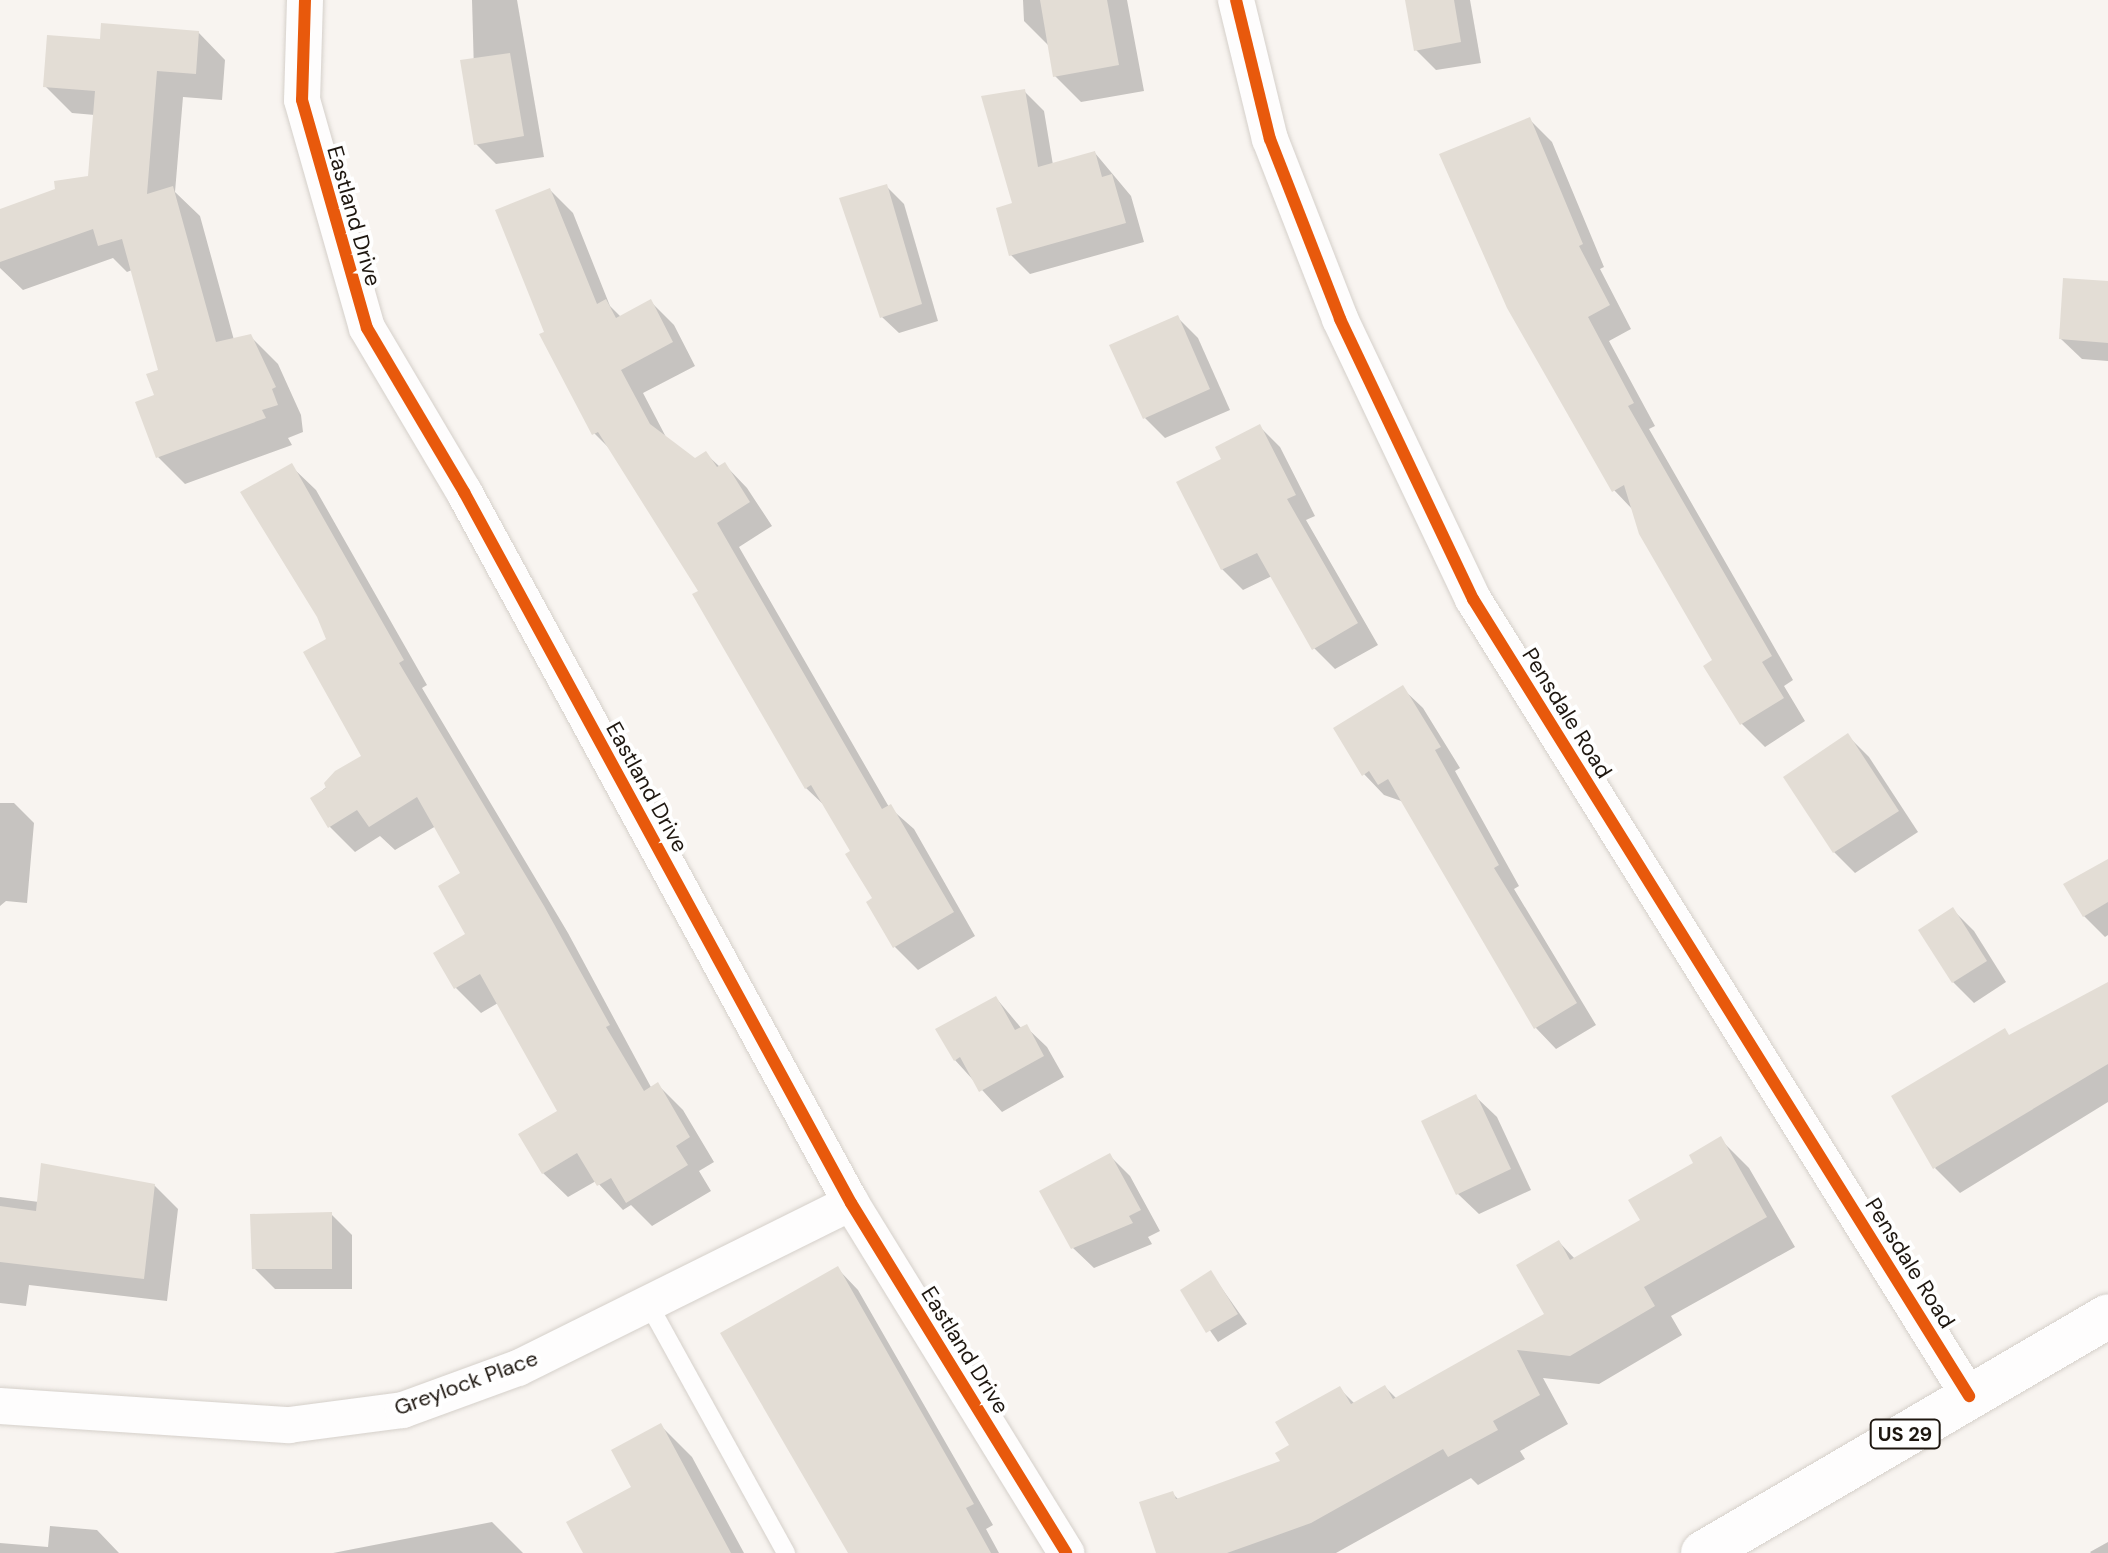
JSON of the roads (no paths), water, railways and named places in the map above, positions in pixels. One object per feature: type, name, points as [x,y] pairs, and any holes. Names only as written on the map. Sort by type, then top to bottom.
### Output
[{"type":"highway","name":"US 29","points":[[1703,1553],[2108,1316]]},
{"type":"street","name":"Eastland Drive","points":[[305,0],[302,100],[367,328],[464,492],[851,1203],[1066,1553]]},
{"type":"street","name":"Pensdale Road","points":[[1236,0],[1270,139],[1340,319],[1473,599],[1969,1396]]},
{"type":"street","name":"Greylock Place","points":[[0,1406],[289,1425],[403,1410],[518,1368],[851,1203]]},
{"type":"lane","points":[[648,1303],[786,1553]]}]
